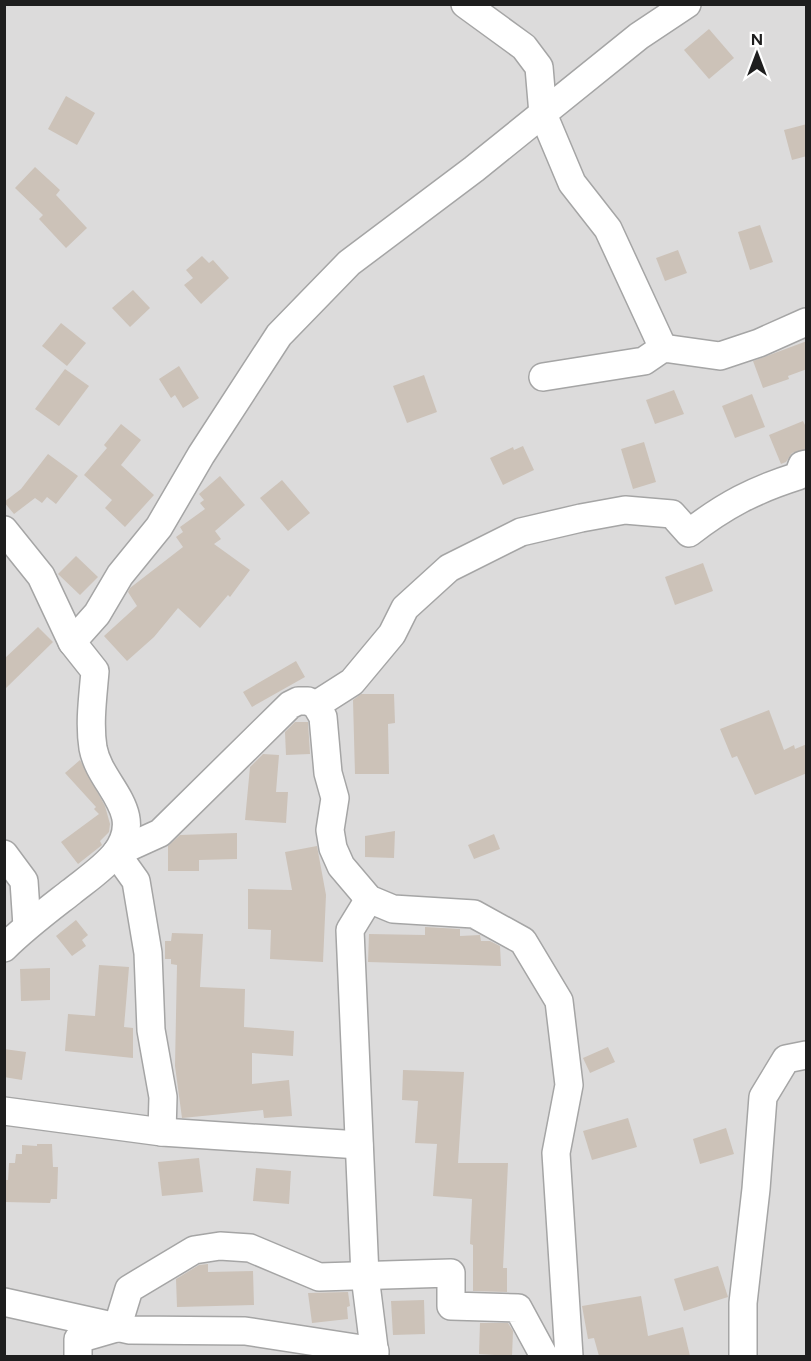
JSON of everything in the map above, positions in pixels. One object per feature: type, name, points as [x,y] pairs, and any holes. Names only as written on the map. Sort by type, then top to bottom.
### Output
[{"type":"street","points":[[465,4],[524,47],[539,68],[543,114],[572,183],[608,229],[663,348]]},
{"type":"street","points":[[72,642],[97,614],[120,575],[159,526],[201,455],[279,335],[350,262],[543,114],[639,36],[687,4]]},
{"type":"street","points":[[543,377],[644,361],[663,348],[720,356],[759,343],[807,322]]},
{"type":"street","points":[[316,705],[352,681],[392,634],[405,608],[449,568],[521,532],[625,510],[672,514],[688,533],[732,502],[758,489],[798,476],[802,465],[807,464]]},
{"type":"street","points":[[4,530],[41,576],[72,642],[95,670],[91,726],[94,751],[127,816],[124,836],[116,853]]},
{"type":"street","points":[[4,948],[27,926],[94,874],[116,853],[160,832],[290,705],[298,701],[308,701],[316,705],[323,717],[328,773],[333,784],[335,798],[330,830],[333,848],[341,866],[369,899],[393,909],[474,914],[523,941],[559,1001],[569,1085],[556,1153],[569,1356]]},
{"type":"street","points":[[116,853],[136,881],[146,943],[152,1030],[163,1097],[162,1132]]},
{"type":"street","points":[[4,854],[24,880],[27,926]]},
{"type":"street","points":[[4,1302],[117,1328],[245,1331],[375,1354],[365,1276],[350,930],[369,899]]},
{"type":"street","points":[[743,1356],[743,1302],[756,1190],[763,1097],[786,1059],[807,1054]]},
{"type":"street","points":[[4,1111],[162,1132],[359,1145]]},
{"type":"street","points":[[117,1328],[129,1289],[194,1250],[220,1246],[250,1248],[319,1277],[451,1273],[451,1306],[518,1308],[544,1356]]},
{"type":"street","points":[[78,1356],[78,1339],[117,1328]]},
{"type":"shaded area","points":[[5,5],[806,5],[806,1356],[5,1356]]},
{"type":"building","points":[[709,29],[734,58],[709,79],[684,50]]},
{"type":"building","points":[[66,96],[95,113],[77,145],[48,129]]},
{"type":"building","points":[[807,124],[807,156],[792,160],[784,130]]},
{"type":"building","points":[[35,167],[60,190],[56,195],[87,228],[66,248],[39,219],[43,215],[15,188]]},
{"type":"building","points":[[760,225],[773,262],[750,270],[738,232]]},
{"type":"building","points":[[678,250],[687,273],[665,281],[656,258]]},
{"type":"building","points":[[202,256],[209,263],[213,260],[229,278],[201,304],[184,285],[193,278],[186,270]]},
{"type":"building","points":[[133,290],[150,308],[130,327],[112,308]]},
{"type":"building","points":[[61,323],[86,343],[67,366],[42,346]]},
{"type":"building","points":[[807,341],[807,369],[788,376],[789,379],[763,388],[753,361]]},
{"type":"building","points":[[179,366],[199,398],[183,408],[175,395],[171,398],[159,379]]},
{"type":"building","points":[[65,369],[89,386],[59,426],[35,409]]},
{"type":"building","points":[[424,375],[437,412],[407,423],[393,386]]},
{"type":"building","points":[[674,390],[684,414],[655,424],[646,400]]},
{"type":"building","points":[[752,394],[765,427],[735,438],[722,406]]},
{"type":"building","points":[[803,421],[807,429],[807,449],[792,453],[786,462],[781,464],[769,435]]},
{"type":"building","points":[[121,424],[141,440],[121,465],[154,495],[125,527],[105,508],[112,500],[84,475],[107,448],[104,445]]},
{"type":"building","points":[[644,442],[656,482],[633,489],[621,449]]},
{"type":"building","points":[[523,446],[534,470],[503,485],[490,458],[513,447],[514,450]]},
{"type":"building","points":[[48,454],[78,476],[56,504],[47,497],[42,503],[35,498],[14,514],[4,502],[21,489]]},
{"type":"building","points":[[220,476],[245,505],[215,531],[221,539],[214,544],[250,570],[230,597],[228,595],[200,628],[178,608],[154,637],[127,661],[104,636],[137,606],[128,592],[130,588],[183,547],[176,537],[183,532],[180,527],[205,509],[200,503],[204,500],[199,494]]},
{"type":"building","points":[[282,480],[310,513],[288,531],[260,498]]},
{"type":"building","points":[[76,556],[98,577],[80,595],[58,574]]},
{"type":"building","points":[[703,563],[713,591],[675,605],[665,577]]},
{"type":"building","points":[[38,627],[53,642],[4,690],[4,659]]},
{"type":"building","points":[[296,661],[305,677],[252,707],[243,692]]},
{"type":"building","points":[[361,694],[394,694],[395,723],[388,724],[389,774],[355,774],[353,700]]},
{"type":"building","points":[[769,710],[784,750],[794,745],[795,749],[807,744],[807,773],[755,795],[737,756],[732,758],[720,729]]},
{"type":"building","points":[[295,722],[308,722],[310,754],[286,755],[285,732]]},
{"type":"building","points":[[263,754],[279,755],[276,792],[288,792],[286,823],[245,820],[250,767]]},
{"type":"building","points":[[80,760],[105,806],[110,824],[109,832],[100,841],[102,845],[78,864],[61,842],[99,814],[94,809],[96,807],[65,773]]},
{"type":"building","points":[[395,831],[394,858],[365,857],[365,836]]},
{"type":"building","points":[[237,833],[237,859],[199,860],[199,871],[168,871],[168,846],[180,835]]},
{"type":"building","points":[[494,834],[500,849],[474,859],[468,845]]},
{"type":"building","points":[[317,846],[326,895],[323,962],[270,959],[271,930],[248,929],[248,889],[292,890],[285,852]]},
{"type":"building","points":[[76,920],[88,935],[82,940],[86,946],[72,956],[56,936]]},
{"type":"building","points":[[425,927],[460,929],[460,936],[480,935],[481,941],[490,941],[500,946],[501,966],[368,962],[369,934],[425,935]]},
{"type":"building","points":[[172,933],[203,934],[200,987],[245,989],[244,1027],[294,1031],[293,1056],[252,1053],[252,1084],[289,1080],[292,1116],[264,1118],[263,1110],[182,1118],[175,1066],[177,965],[171,964],[171,959],[165,959],[165,941],[171,941]]},
{"type":"building","points":[[99,965],[129,967],[124,1027],[133,1028],[133,1058],[65,1051],[68,1014],[95,1016]]},
{"type":"building","points":[[50,968],[50,1000],[21,1001],[20,969]]},
{"type":"building","points":[[608,1047],[615,1062],[590,1073],[583,1058]]},
{"type":"building","points":[[4,1049],[26,1052],[22,1080],[4,1077]]},
{"type":"building","points":[[403,1070],[464,1072],[458,1163],[508,1163],[503,1268],[507,1268],[507,1292],[473,1291],[473,1245],[470,1244],[472,1199],[433,1196],[437,1144],[415,1143],[418,1101],[402,1100]]},
{"type":"building","points":[[628,1118],[637,1147],[592,1160],[583,1131]]},
{"type":"building","points":[[726,1128],[734,1154],[700,1164],[693,1139]]},
{"type":"building","points":[[37,1144],[52,1144],[53,1167],[58,1167],[57,1199],[51,1199],[50,1203],[4,1202],[4,1180],[8,1180],[9,1163],[15,1163],[16,1154],[22,1154],[22,1145],[37,1146]]},
{"type":"building","points":[[199,1158],[203,1192],[162,1196],[158,1162]]},
{"type":"building","points":[[256,1168],[291,1171],[289,1204],[253,1201]]},
{"type":"building","points":[[208,1264],[208,1272],[253,1271],[254,1305],[177,1307],[176,1279],[199,1265]]},
{"type":"building","points":[[718,1266],[728,1297],[684,1311],[674,1279]]},
{"type":"building","points":[[348,1292],[350,1306],[347,1307],[348,1319],[312,1323],[308,1293]]},
{"type":"building","points":[[641,1296],[648,1336],[683,1327],[690,1356],[599,1356],[594,1338],[588,1339],[582,1306]]},
{"type":"building","points":[[424,1300],[425,1334],[393,1335],[391,1301]]},
{"type":"building","points":[[480,1323],[508,1323],[513,1331],[512,1356],[479,1354]]}]
